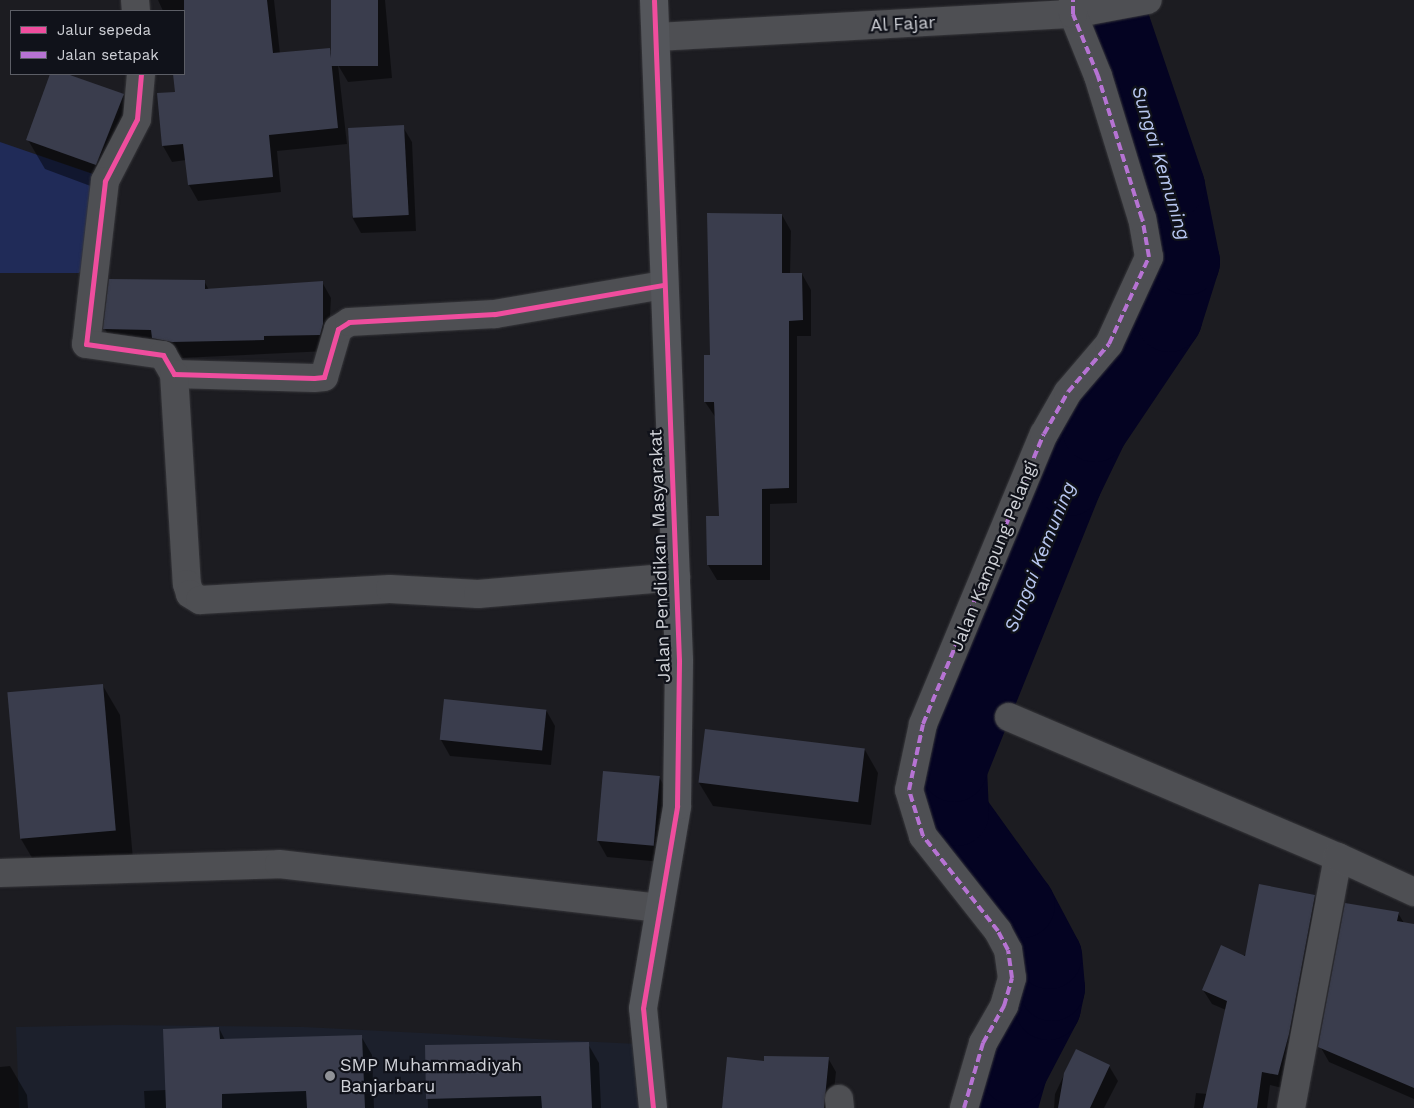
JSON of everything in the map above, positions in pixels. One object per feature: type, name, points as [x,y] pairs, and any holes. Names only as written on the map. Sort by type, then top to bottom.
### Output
[{"type":"street","name":"Jalan Pendidikan Masyarakat","points":[[653,1108],[643,1008],[658,908],[677,806],[676,578],[663,285],[657,37],[654,0]]},
{"type":"street","name":"Al Fajar","points":[[657,37],[1076,9],[1144,1]]},
{"type":"street","name":"Jalan Kampung Pelangi","points":[[964,1108],[983,1043],[1004,1006],[1012,978],[1008,950],[998,931],[923,836],[909,790],[923,724],[1044,434],[1068,392],[1109,344],[1149,257],[1098,76],[1076,9]]},
{"type":"street","points":[[141,75],[137,119],[105,181],[86,344],[164,354],[174,374],[187,584],[190,594],[200,600],[390,589],[478,594],[676,578]]},
{"type":"street","points":[[174,374],[324,377],[338,329],[349,322],[495,314],[663,285]]},
{"type":"street","points":[[1009,717],[1338,857],[1414,892]]},
{"type":"street","points":[[1291,1108],[1338,857]]},
{"type":"street","points":[[0,873],[279,864],[658,908]]},
{"type":"shaded area","points":[[0,142],[96,175],[86,266],[79,273],[0,273]]},
{"type":"shaded area","name":"SMP Muhammadiyah Banjarbaru","points":[[119,1025],[304,1027],[638,1044],[644,1108],[19,1108],[16,1027]]},
{"type":"building","points":[[184,0],[267,0],[273,53],[330,48],[338,128],[269,135],[273,177],[188,185],[183,144],[162,146],[157,93],[175,92],[173,75],[185,75]]},
{"type":"building","points":[[331,0],[378,0],[378,66],[331,66]]},
{"type":"building","points":[[50,75],[70,75],[124,94],[96,165],[26,140]]},
{"type":"building","points":[[404,125],[409,215],[353,218],[348,128]]},
{"type":"building","points":[[707,213],[782,214],[782,273],[802,273],[803,320],[789,321],[789,488],[762,489],[762,565],[707,565],[706,516],[719,516],[714,402],[704,402],[704,355],[710,355]]},
{"type":"building","points":[[109,279],[205,280],[205,289],[323,281],[323,324],[320,335],[264,336],[264,340],[172,342],[152,338],[151,330],[103,329]]},
{"type":"building","points":[[103,684],[116,830],[20,839],[7,692]]},
{"type":"building","points":[[444,699],[546,710],[542,751],[440,740]]},
{"type":"building","points":[[705,729],[865,749],[858,802],[698,783]]},
{"type":"building","points":[[603,771],[660,776],[654,846],[597,841]]},
{"type":"building","points":[[1259,884],[1315,895],[1289,1034],[1278,1075],[1262,1072],[1257,1108],[1203,1108],[1227,1001],[1202,990],[1221,945],[1245,956]]},
{"type":"building","points":[[1345,903],[1399,912],[1397,921],[1414,924],[1414,1088],[1318,1047]]},
{"type":"building","points":[[219,1027],[220,1039],[362,1035],[365,1108],[307,1108],[306,1091],[222,1094],[222,1108],[166,1108],[163,1029]]},
{"type":"building","points":[[589,1042],[592,1108],[542,1108],[541,1096],[426,1099],[425,1045]]},
{"type":"building","points":[[1076,1049],[1110,1065],[1090,1108],[1058,1108],[1064,1073]]},
{"type":"building","points":[[764,1056],[829,1057],[824,1108],[722,1108],[727,1057],[764,1061]]},
{"type":"waterway","name":"Sungai Kemuning","points":[[1004,1108],[1014,1072],[1048,1007],[1052,988],[1049,956],[1022,905],[956,813],[954,769],[1069,483],[1095,429],[1169,319],[1187,262],[1172,186],[1109,0]]},
{"type":"marked path","points":[[964,1108],[983,1043],[1004,1006],[1012,978],[1008,950],[998,931],[923,836],[909,790],[923,724],[1044,434],[1068,392],[1109,344],[1149,257],[1142,219],[1098,76],[1073,14],[1073,0]]},
{"type":"cycle path","points":[[653,1108],[643,1008],[677,806],[679,660],[654,0]]},
{"type":"cycle path","points":[[141,75],[137,119],[105,181],[86,344],[163,355],[174,374],[324,377],[338,329],[349,322],[495,314],[663,285]]},
{"type":"place","name":"SMP Muhammadiyah Banjarbaru","points":[[330,1076]]}]
